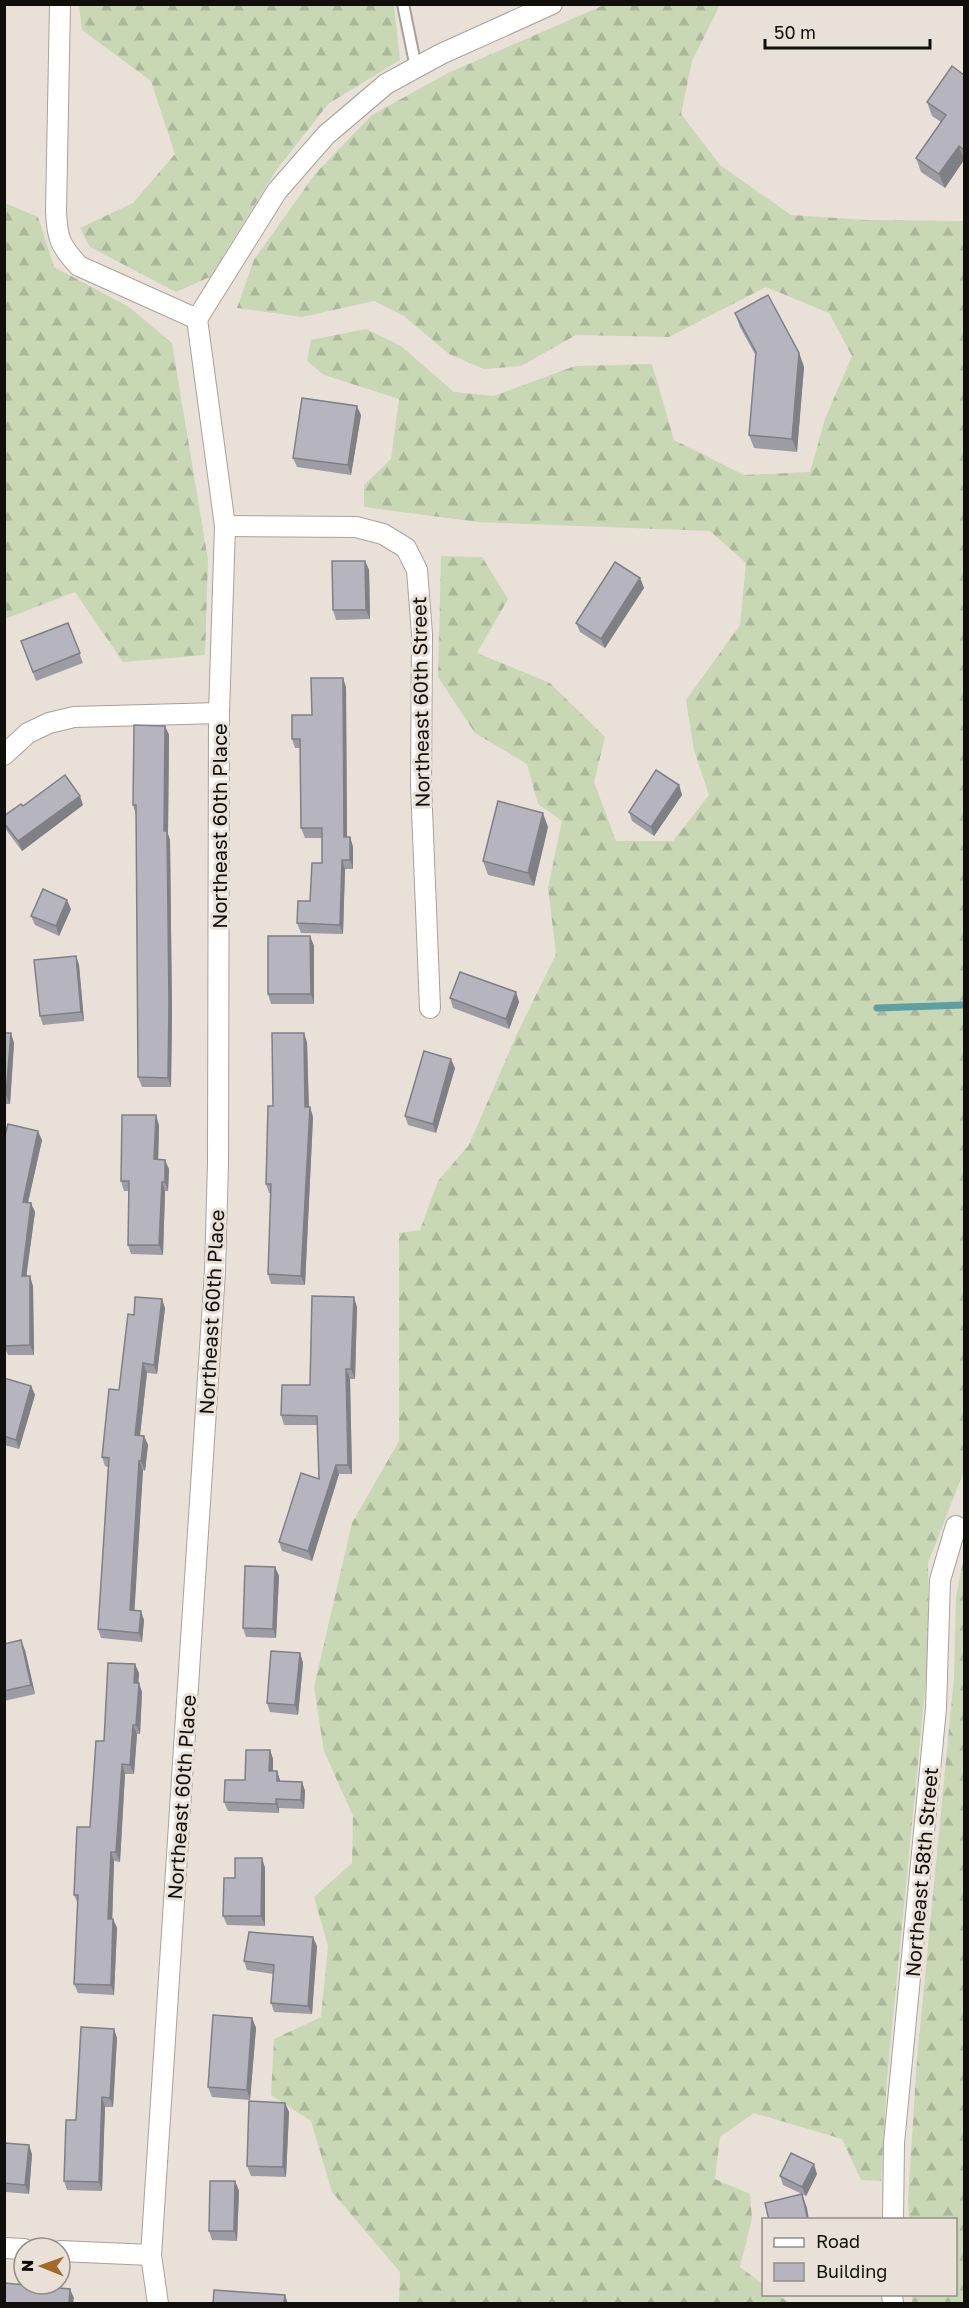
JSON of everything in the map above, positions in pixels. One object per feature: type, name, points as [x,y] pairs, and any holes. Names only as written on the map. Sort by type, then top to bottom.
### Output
[{"type":"street","points":[[60,4],[57,235],[79,266],[197,319],[277,191],[319,142],[386,84],[441,54],[552,4]]},
{"type":"street","name":"Northeast 60th Place","points":[[158,2304],[151,2255],[215,1271],[218,1152],[219,713],[225,526],[197,319]]},
{"type":"street","name":"Northeast 60th Street","points":[[225,526],[356,527],[383,534],[406,548],[417,570],[422,634],[421,784],[430,1008]]},
{"type":"street","points":[[4,755],[28,733],[49,723],[74,717],[219,713]]},
{"type":"street","name":"Northeast 58th Street","points":[[892,2218],[894,2143],[936,1708],[940,1580],[956,1526]]},
{"type":"street","points":[[72,2252],[151,2255]]},
{"type":"lane","points":[[403,4],[416,68]]},
{"type":"green space","points":[[79,5],[394,5],[400,60],[328,104],[275,172],[210,277],[176,292],[90,247],[80,228],[133,203],[175,154],[151,81],[82,30]]},
{"type":"green space","points":[[604,5],[720,5],[692,61],[681,114],[720,165],[791,215],[866,220],[964,221],[964,1471],[928,1563],[929,1650],[887,2079],[881,2181],[861,2180],[842,2139],[754,2113],[720,2137],[715,2179],[750,2194],[752,2218],[740,2267],[762,2283],[762,2296],[780,2296],[789,2303],[399,2303],[400,2272],[332,2192],[311,2121],[271,2095],[274,2039],[321,2017],[328,1946],[314,1897],[352,1863],[353,1816],[324,1751],[314,1687],[352,1523],[399,1441],[399,1233],[420,1230],[438,1181],[469,1145],[516,1036],[556,954],[548,888],[562,821],[538,804],[527,764],[475,733],[438,677],[441,556],[482,557],[508,599],[477,653],[550,683],[605,737],[594,782],[616,841],[673,841],[709,795],[694,750],[686,700],[740,625],[746,563],[710,531],[478,522],[364,507],[364,485],[391,459],[399,399],[324,375],[307,361],[311,340],[366,329],[401,346],[454,392],[494,396],[575,366],[652,364],[674,440],[744,475],[810,472],[825,419],[852,356],[829,313],[766,287],[669,337],[576,335],[521,366],[484,369],[449,354],[404,316],[374,301],[302,317],[237,308],[254,260],[315,174],[372,115],[448,73]]},
{"type":"green space","points":[[5,203],[38,217],[54,267],[129,307],[172,343],[208,560],[205,655],[123,662],[75,592],[5,619]]},
{"type":"green space","points":[[964,1556],[964,2303],[912,2303],[912,2296],[957,2296],[957,2218],[909,2218],[908,2199],[917,2059],[954,1677],[956,1597]]},
{"type":"building","points":[[952,66],[964,75],[964,150],[959,146],[939,174],[916,158],[946,115],[927,102]]},
{"type":"building","points":[[768,295],[799,353],[792,439],[749,435],[756,352],[735,313]]},
{"type":"building","points":[[302,398],[357,406],[348,465],[293,458]]},
{"type":"building","points":[[332,561],[365,561],[366,610],[333,610]]},
{"type":"building","points":[[615,562],[640,578],[601,639],[576,623]]},
{"type":"building","points":[[68,623],[80,653],[33,672],[21,641]]},
{"type":"building","points":[[311,678],[343,678],[344,837],[350,837],[350,860],[342,860],[340,925],[297,923],[298,901],[310,901],[312,863],[322,863],[322,828],[301,828],[300,739],[292,739],[292,715],[312,715]]},
{"type":"building","points":[[134,725],[165,726],[164,831],[167,831],[168,1078],[138,1077],[136,805],[133,805]]},
{"type":"building","points":[[656,770],[679,785],[651,827],[629,812]]},
{"type":"building","points":[[65,775],[80,796],[18,841],[4,823],[4,816],[21,804],[23,806]]},
{"type":"building","points":[[498,801],[543,813],[528,873],[483,861]]},
{"type":"building","points":[[43,889],[67,900],[56,926],[31,916]]},
{"type":"building","points":[[268,936],[310,936],[311,994],[268,994]]},
{"type":"building","points":[[76,956],[81,1012],[40,1016],[34,960]]},
{"type":"building","points":[[460,972],[516,992],[506,1019],[450,998]]},
{"type":"building","points":[[4,1033],[11,1033],[6,1095],[4,1094]]},
{"type":"building","points":[[272,1033],[304,1033],[305,1107],[310,1107],[301,1276],[268,1274],[271,1184],[266,1184],[268,1106],[273,1106]]},
{"type":"building","points":[[424,1051],[451,1059],[433,1124],[405,1116]]},
{"type":"building","points":[[122,1115],[156,1115],[154,1159],[165,1160],[159,1245],[128,1245],[129,1181],[121,1181]]},
{"type":"building","points":[[8,1124],[38,1131],[23,1202],[31,1203],[22,1276],[30,1276],[30,1345],[4,1346],[4,1139]]},
{"type":"building","points":[[312,1296],[354,1297],[351,1369],[346,1369],[348,1465],[336,1465],[308,1551],[279,1542],[301,1473],[319,1479],[317,1416],[281,1415],[282,1385],[310,1385]]},
{"type":"building","points":[[135,1297],[162,1299],[154,1365],[143,1363],[135,1435],[144,1436],[141,1461],[139,1461],[130,1610],[141,1611],[139,1633],[98,1629],[109,1458],[102,1457],[109,1389],[119,1390],[128,1314],[134,1315]]},
{"type":"building","points":[[4,1378],[31,1386],[16,1440],[4,1436]]},
{"type":"building","points":[[245,1566],[275,1567],[273,1629],[243,1628]]},
{"type":"building","points":[[21,1640],[31,1685],[4,1691],[4,1644]]},
{"type":"building","points":[[271,1651],[300,1653],[295,1705],[267,1703]]},
{"type":"building","points":[[108,1663],[135,1664],[134,1683],[139,1683],[130,1765],[122,1764],[116,1852],[111,1852],[108,1919],[113,1919],[111,1985],[74,1984],[78,1895],[74,1895],[77,1827],[90,1827],[96,1741],[104,1741]]},
{"type":"building","points":[[246,1750],[270,1750],[269,1771],[277,1771],[277,1781],[302,1782],[301,1800],[276,1799],[276,1804],[224,1802],[225,1780],[245,1780]]},
{"type":"building","points":[[235,1858],[262,1858],[261,1916],[223,1916],[224,1878],[235,1878]]},
{"type":"building","points":[[249,1932],[313,1937],[308,2006],[271,2003],[274,1965],[244,1961]]},
{"type":"building","points":[[213,2015],[252,2018],[247,2090],[208,2087]]},
{"type":"building","points":[[81,2027],[114,2029],[110,2098],[102,2097],[99,2182],[64,2181],[66,2120],[76,2120]]},
{"type":"building","points":[[249,2101],[285,2103],[283,2167],[247,2166]]},
{"type":"building","points":[[4,2143],[29,2145],[25,2185],[4,2183]]},
{"type":"building","points":[[791,2153],[814,2164],[802,2187],[780,2176]]},
{"type":"building","points":[[210,2181],[235,2181],[234,2231],[209,2231]]},
{"type":"building","points":[[802,2194],[808,2218],[769,2218],[765,2203]]},
{"type":"building","points":[[4,2283],[12,2284],[12,2296],[70,2296],[69,2304],[4,2304]]},
{"type":"building","points":[[214,2290],[285,2295],[284,2304],[213,2304]]},
{"type":"waterway","points":[[877,1008],[964,1005]]}]
